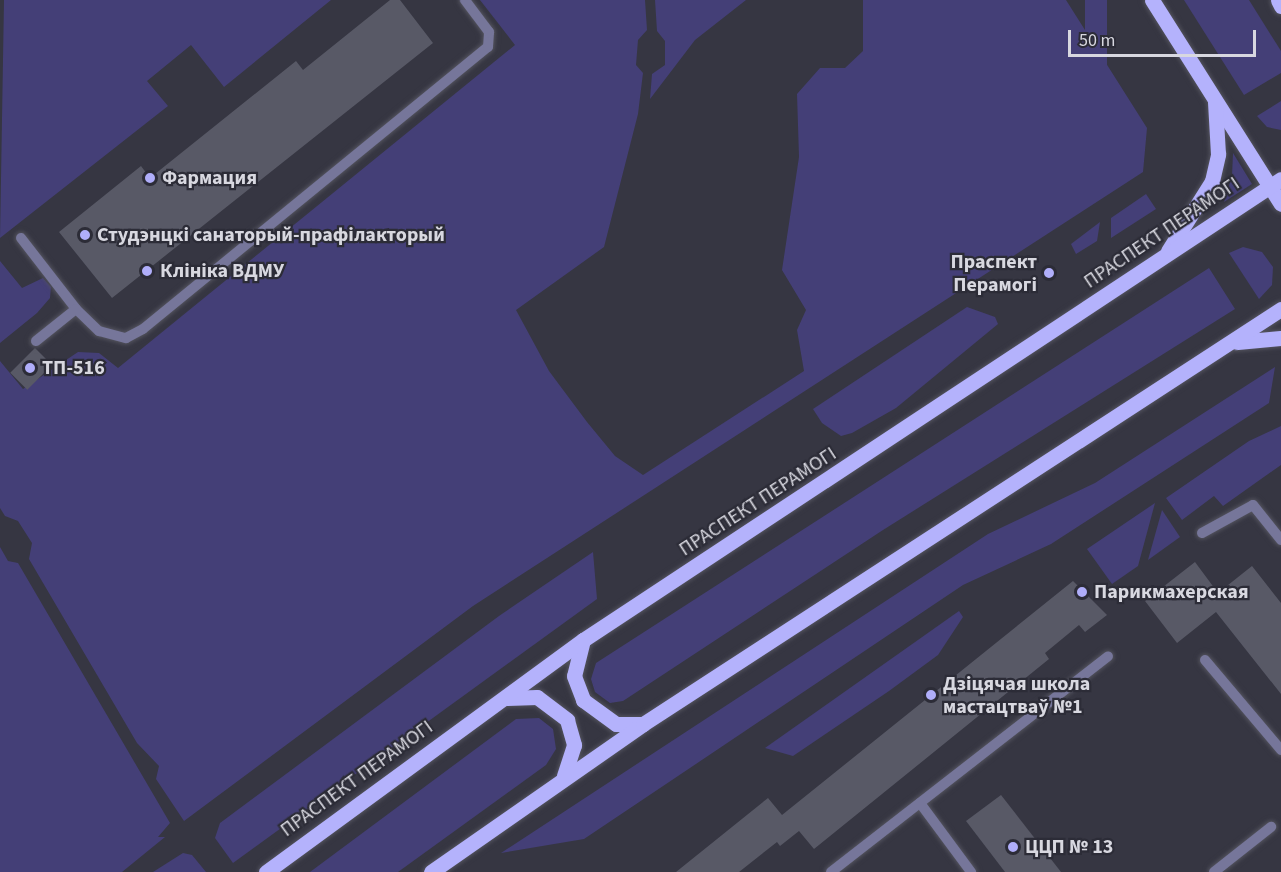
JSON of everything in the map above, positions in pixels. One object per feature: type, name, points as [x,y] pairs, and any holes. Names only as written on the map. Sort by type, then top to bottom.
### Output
[{"type":"main road","points":[[1152,0],[1215,102],[1275,183],[1281,204]]},
{"type":"main road","points":[[1278,0],[1281,6]]},
{"type":"main road","points":[[1164,258],[1212,181],[1218,154],[1215,102]]},
{"type":"main road","name":"ПРАСПЕКТ ПЕРАМОГІ","points":[[266,872],[583,640],[1275,183]]},
{"type":"main road","points":[[431,872],[643,724],[1237,342],[1281,309]]},
{"type":"main road","points":[[1237,342],[1281,338]]},
{"type":"main road","points":[[583,640],[574,670],[583,700],[616,724],[643,724]]},
{"type":"main road","points":[[499,701],[537,697],[567,720],[573,758],[560,781]]},
{"type":"lane","points":[[21,238],[76,309],[112,338],[144,329],[488,47],[489,32],[465,0]]},
{"type":"lane","points":[[36,341],[76,309]]},
{"type":"lane","points":[[1202,533],[1253,505],[1281,540]]},
{"type":"lane","points":[[831,872],[1108,656]]},
{"type":"lane","points":[[1205,660],[1281,750]]},
{"type":"lane","points":[[920,804],[971,872]]},
{"type":"lane","points":[[1214,872],[1271,828]]},
{"type":"shaded area","points":[[4,0],[331,0],[224,87],[191,45],[147,81],[168,106],[0,238]]},
{"type":"shaded area","points":[[480,0],[645,0],[647,30],[638,40],[636,65],[643,73],[638,114],[604,247],[516,310],[549,371],[587,422],[615,456],[643,475],[804,371],[797,330],[806,310],[782,270],[799,157],[797,94],[820,68],[845,68],[863,51],[863,0],[1066,0],[1147,128],[1143,172],[473,606],[184,821],[156,779],[159,766],[137,743],[29,559],[32,543],[18,521],[5,516],[0,508],[0,361],[23,389],[78,352],[99,353],[118,368],[515,45]]},
{"type":"shaded area","points":[[655,0],[746,0],[695,40],[650,99],[652,74],[665,65],[665,41],[657,31]]},
{"type":"shaded area","points":[[1085,0],[1107,0],[1107,140],[1085,140]]},
{"type":"shaded area","points":[[1184,0],[1249,0],[1281,51],[1281,73],[1244,95]]},
{"type":"shaded area","points":[[1281,101],[1281,130],[1267,127],[1257,116]]},
{"type":"shaded area","points":[[1233,153],[1252,184],[1224,202],[1232,176]]},
{"type":"shaded area","points":[[1146,194],[1156,209],[1111,238],[1111,218]]},
{"type":"shaded area","points":[[1100,222],[1097,241],[1076,254],[1071,244]]},
{"type":"shaded area","points":[[1243,247],[1262,252],[1273,267],[1272,285],[1259,299],[1229,253]]},
{"type":"shaded area","points":[[0,261],[22,288],[43,278],[51,287],[50,298],[37,313],[0,343]]},
{"type":"shaded area","points":[[1209,268],[1235,309],[883,530],[623,701],[610,703],[595,692],[591,679],[596,663]]},
{"type":"shaded area","points":[[967,307],[995,317],[998,324],[896,408],[852,433],[841,436],[822,423],[813,409]]},
{"type":"shaded area","points":[[1275,367],[1269,403],[1051,544],[963,585],[584,839],[501,853],[988,534],[1095,483]]},
{"type":"shaded area","points":[[1281,426],[1281,465],[1223,506],[1214,496],[1182,520],[1166,498],[1249,441]]},
{"type":"shaded area","points":[[1155,503],[1138,566],[1112,584],[1087,549]]},
{"type":"shaded area","points":[[1162,510],[1180,537],[1148,560]]},
{"type":"shaded area","points":[[0,547],[8,561],[18,563],[170,823],[158,837],[165,837],[122,872],[0,872]]},
{"type":"shaded area","points":[[593,552],[597,599],[233,863],[215,838],[220,823],[499,616]]},
{"type":"shaded area","points":[[959,611],[963,617],[938,655],[889,691],[793,756],[765,748]]},
{"type":"shaded area","points":[[539,718],[553,729],[556,749],[546,765],[398,872],[310,872],[516,719]]},
{"type":"shaded area","points":[[183,853],[192,855],[206,872],[153,872]]},
{"type":"building","points":[[390,0],[400,0],[433,43],[112,298],[59,232],[141,166],[150,178],[296,61],[303,70]]},
{"type":"building","name":"ТП-516","points":[[35,348],[52,365],[27,390],[10,373]]},
{"type":"building","points":[[1195,562],[1218,593],[1252,566],[1281,603],[1281,694],[1216,612],[1177,643],[1145,601]]},
{"type":"building","points":[[1073,581],[1107,615],[1085,632],[1079,625],[1045,653],[1049,659],[814,849],[799,831],[780,846],[777,842],[739,872],[676,872],[768,798],[782,815]]},
{"type":"building","name":"ЦЦП № 13","points":[[1001,795],[1061,872],[1005,872],[966,821]]},
{"type":"place","name":"Фармация","points":[[150,178]]},
{"type":"place","name":"Студэнцкі санаторый-прафілакторый","points":[[85,235]]},
{"type":"place","name":"Клініка ВДМУ","points":[[147,271]]},
{"type":"place","name":"Праспект Перамогі","points":[[1049,273]]},
{"type":"place","name":"ТП-516","points":[[30,368]]},
{"type":"place","name":"Парикмахерская","points":[[1082,592]]},
{"type":"place","name":"Дзіцячая школа мастацтваў №1","points":[[931,695]]},
{"type":"place","name":"ЦЦП № 13","points":[[1013,847]]}]
